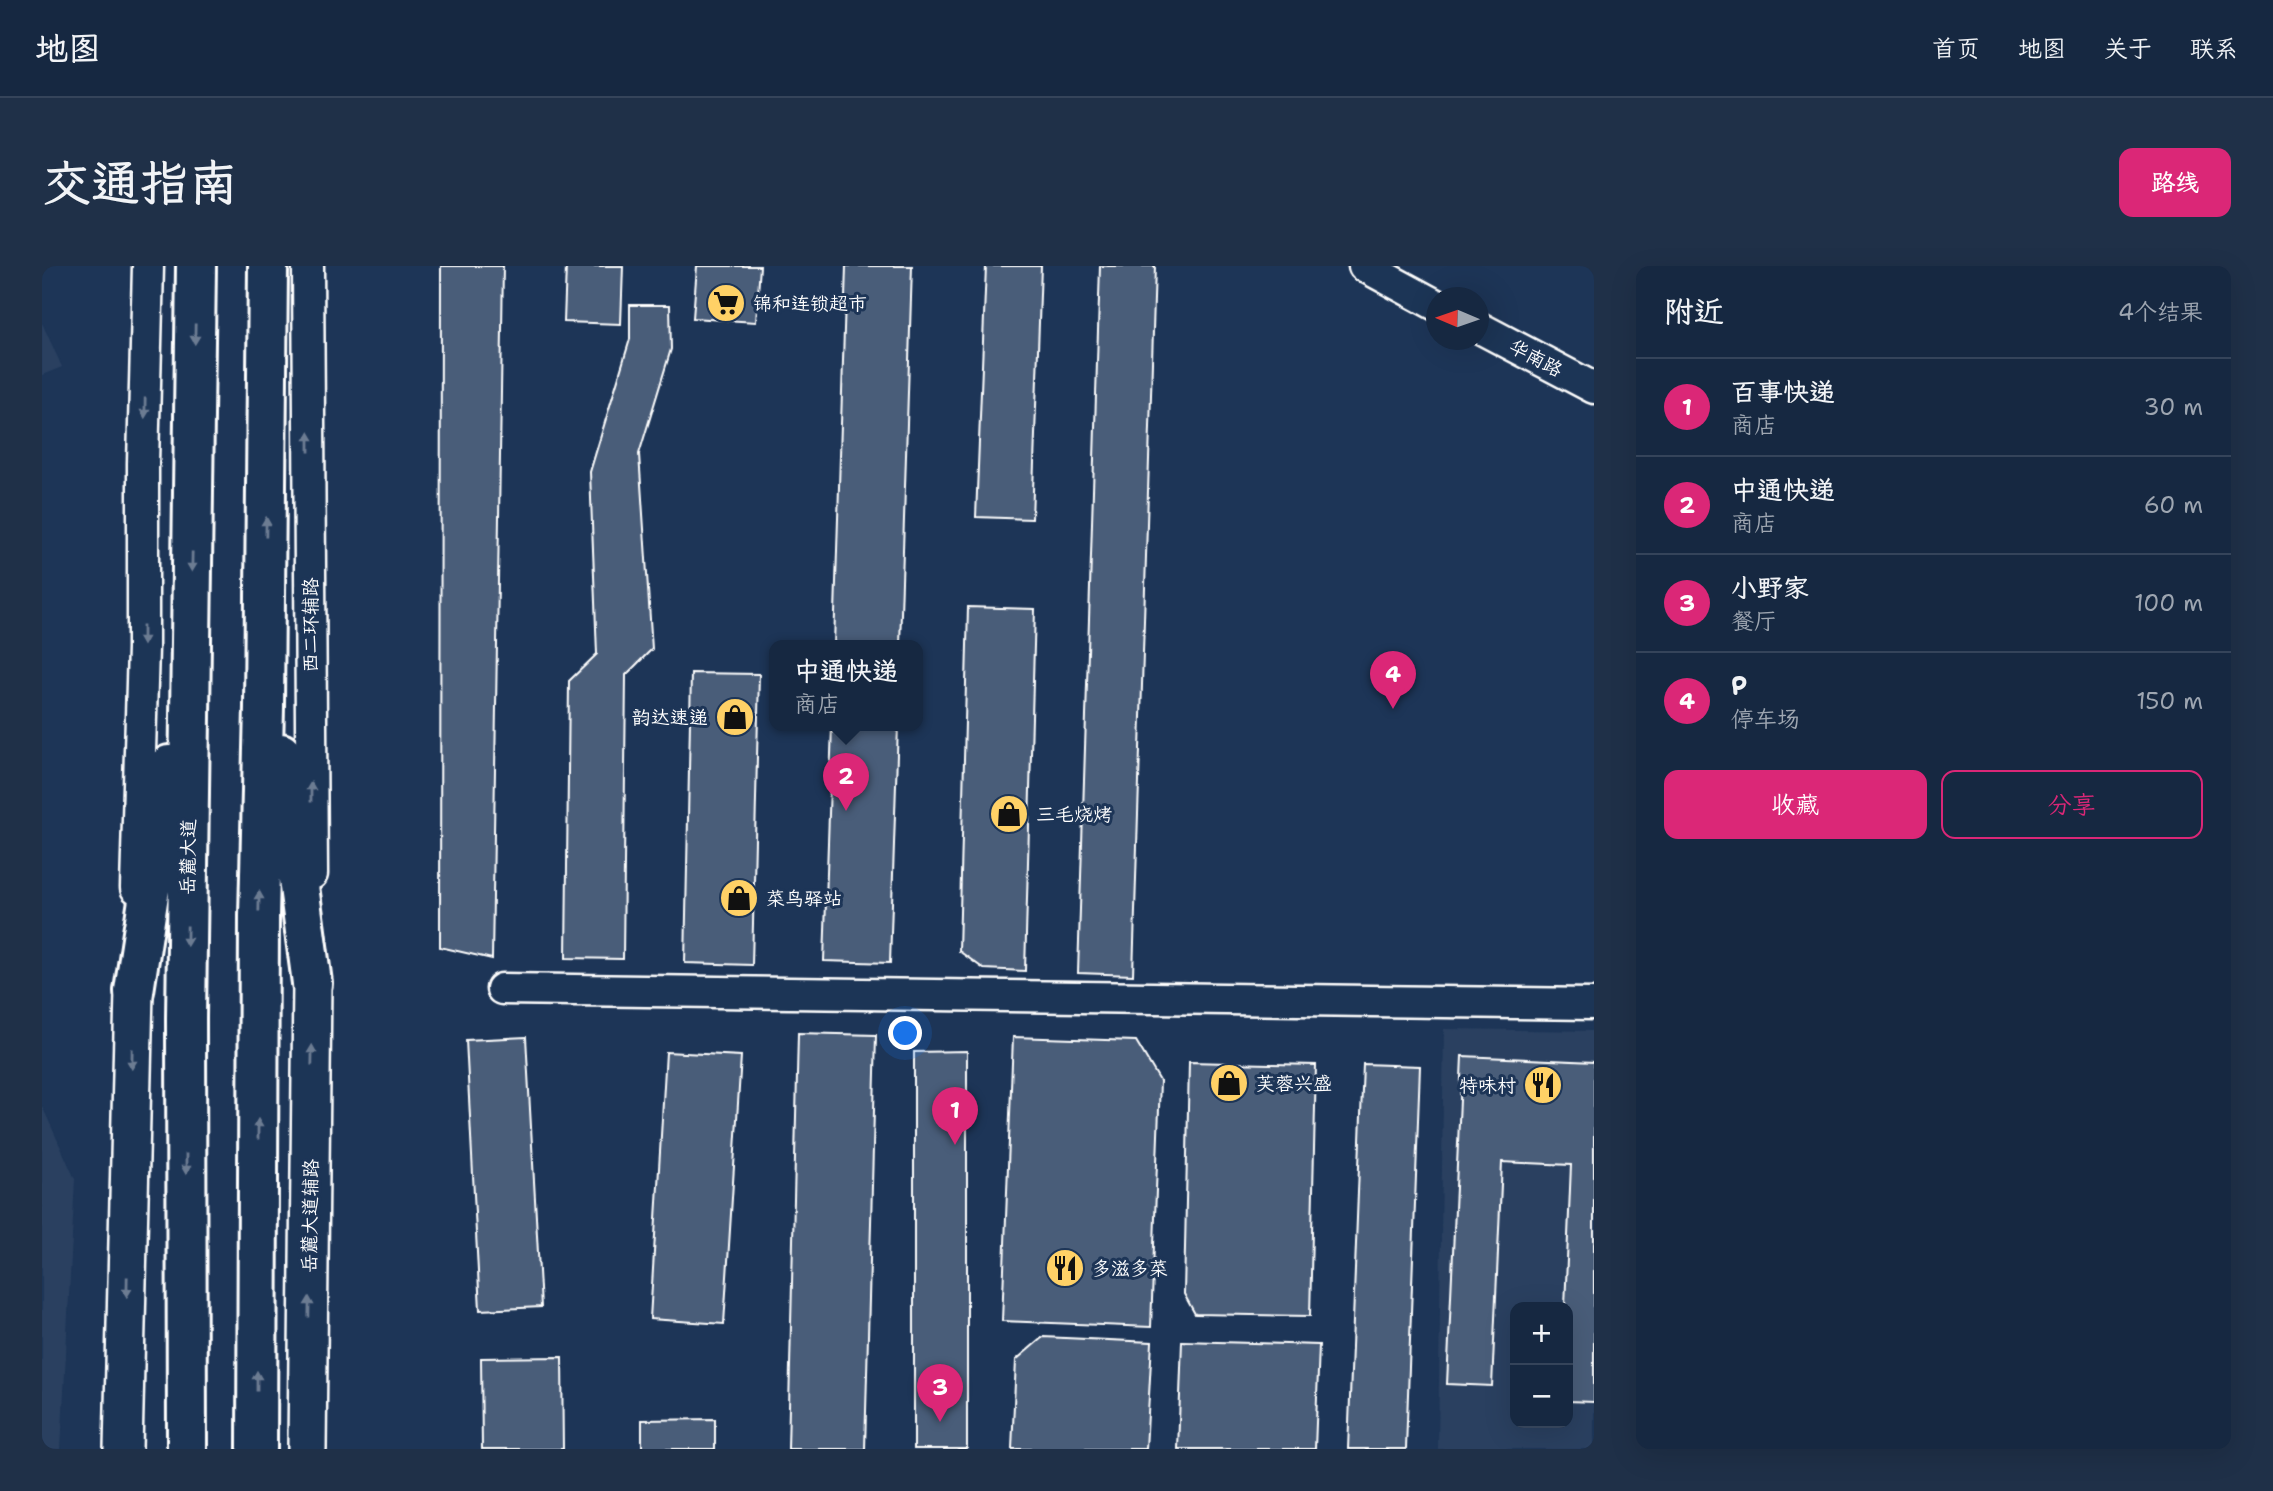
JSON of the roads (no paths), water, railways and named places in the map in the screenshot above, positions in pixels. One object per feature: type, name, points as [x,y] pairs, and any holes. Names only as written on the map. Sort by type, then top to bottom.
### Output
[{"type":"highway","name":"岳麓大道","points":[[187,1449],[186,1018],[196,266]]},
{"type":"highway","points":[[257,1449],[259,916],[268,266]]},
{"type":"highway","points":[[265,628],[312,983]]},
{"type":"highway","points":[[134,991],[190,631]]},
{"type":"main road","name":"岳麓大道辅路","points":[[307,1449],[312,983]]},
{"type":"main road","points":[[123,1449],[134,991]]},
{"type":"street","points":[[134,991],[148,266]]},
{"type":"street","name":"西二环辅路","points":[[308,266],[312,983]]},
{"type":"street","points":[[1364,266],[1426,298]]},
{"type":"street","name":"华南路","points":[[1489,332],[1594,388]]},
{"type":"street","points":[[502,989],[1594,1004]]},
{"type":"place","name":"锦和连锁超市","points":[[726,303]]},
{"type":"place","name":"P","points":[[1393,709]]},
{"type":"place","name":"韵达速递","points":[[735,717]]},
{"type":"place","name":"中通快递","points":[[846,811]]},
{"type":"place","name":"三毛烧烤","points":[[1009,814]]},
{"type":"place","name":"菜鸟驿站","points":[[739,898]]},
{"type":"place","name":"芙蓉兴盛","points":[[1229,1083]]},
{"type":"place","name":"特味村","points":[[1543,1085]]},
{"type":"place","name":"百事快递","points":[[955,1145]]},
{"type":"place","name":"多滋多菜","points":[[1065,1268]]},
{"type":"place","name":"小野家","points":[[940,1422]]}]
